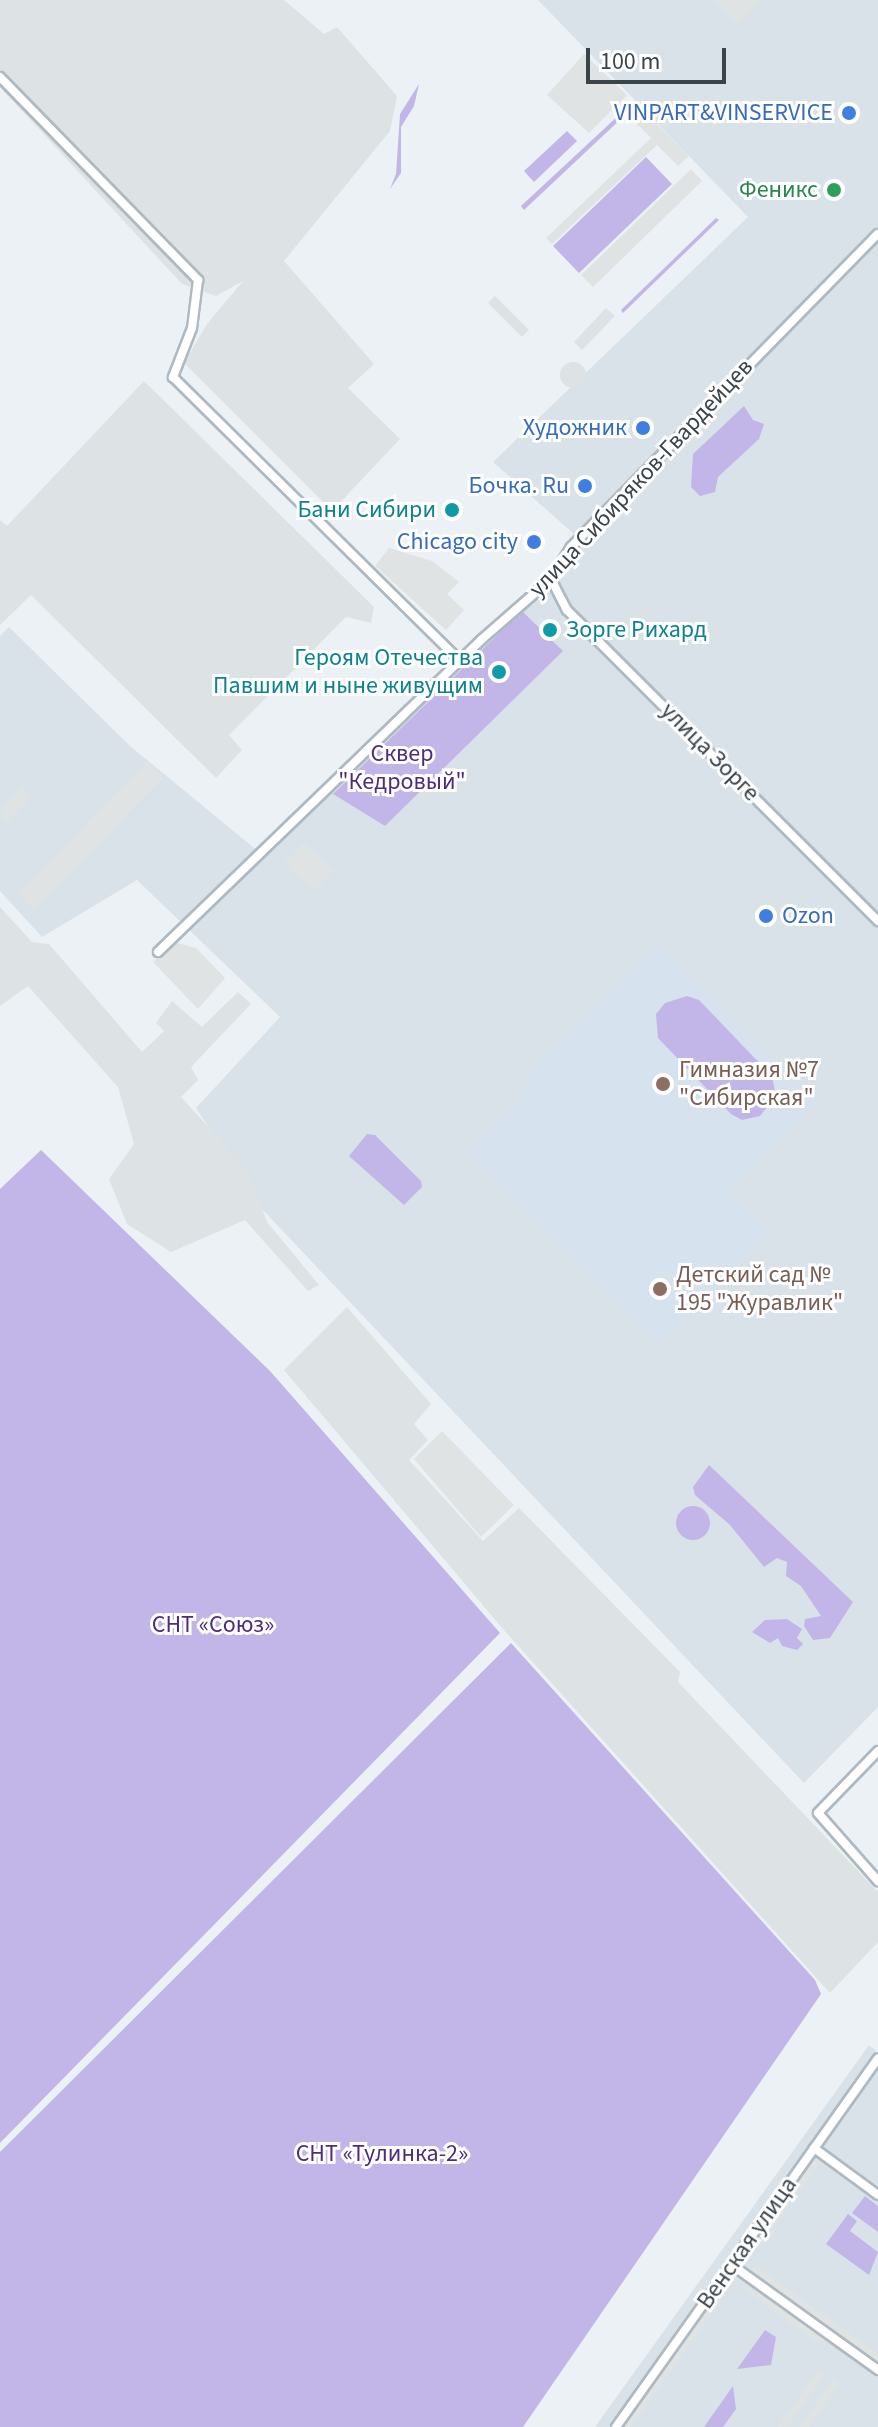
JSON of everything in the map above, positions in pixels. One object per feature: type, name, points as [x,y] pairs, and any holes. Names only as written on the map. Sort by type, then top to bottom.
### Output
[{"type":"street","points":[[0,77],[198,280],[192,328],[173,377],[460,661]]},
{"type":"street","name":"улица Сибиряков-Гвардейцев","points":[[158,952],[460,661],[551,579],[571,547],[878,234]]},
{"type":"street","name":"улица Зорге","points":[[551,579],[567,610],[878,921]]},
{"type":"street","points":[[878,1751],[818,1813],[878,1881]]},
{"type":"street","name":"Венская улица","points":[[616,2427],[878,2059]]},
{"type":"street","points":[[814,2148],[878,2195]]},
{"type":"street","points":[[732,2265],[878,2370]]},
{"type":"shaded area","points":[[0,0],[284,0],[324,34],[337,27],[397,96],[390,131],[284,261],[374,364],[348,388],[400,439],[332,511],[184,363],[207,324],[243,281],[216,296],[182,284],[0,87]]},
{"type":"shaded area","points":[[538,0],[878,0],[878,1707],[804,1783],[263,1210],[196,1108],[280,1017],[137,880],[42,937],[0,891],[0,636],[9,627],[130,746],[265,857],[585,544],[493,462],[748,217]]},
{"type":"shaded area","points":[[714,0],[760,0],[738,24]]},
{"type":"shaded area","points":[[584,54],[627,95],[589,133],[547,95]]},
{"type":"shaded area","points":[[644,111],[689,156],[678,166],[657,145],[552,244],[546,238],[651,138],[634,121]]},
{"type":"shaded area","points":[[691,169],[702,181],[593,287],[581,275]]},
{"type":"shaded area","points":[[495,296],[529,330],[522,337],[488,303]]},
{"type":"shaded area","points":[[606,308],[615,316],[582,350],[574,342]]},
{"type":"shaded area","points":[[573,362],[582,366],[586,375],[582,384],[573,388],[564,384],[560,375],[564,366]]},
{"type":"shaded area","points":[[144,381],[374,607],[371,623],[346,617],[229,735],[242,750],[216,778],[31,595],[0,625],[0,520],[7,526]]},
{"type":"shaded area","points":[[389,548],[432,561],[459,582],[447,594],[464,610],[446,630],[375,566]]},
{"type":"shaded area","points":[[147,762],[163,778],[34,909],[18,893]]},
{"type":"shaded area","points":[[22,788],[31,797],[5,823],[0,810]]},
{"type":"shaded area","points":[[304,843],[334,870],[314,891],[284,864]]},
{"type":"shaded area","points":[[0,907],[32,942],[49,944],[142,1052],[164,1031],[156,1023],[172,1001],[202,1027],[238,992],[251,1004],[191,1067],[198,1080],[181,1097],[248,1170],[267,1222],[319,1285],[308,1291],[245,1220],[171,1252],[127,1224],[109,1179],[134,1144],[118,1087],[28,986],[0,1006]]},
{"type":"shaded area","points":[[174,942],[196,948],[225,978],[198,1009],[153,962]]},
{"type":"shaded area","name":"Гимназия №7 \"Сибирская\"","points":[[659,944],[817,1103],[728,1191],[770,1233],[659,1344],[469,1152],[517,1104],[537,1065]]},
{"type":"shaded area","points":[[347,1307],[431,1404],[414,1424],[428,1440],[409,1460],[483,1541],[519,1508],[680,1672],[678,1682],[878,1892],[878,1942],[830,1993],[503,1629],[284,1370]]},
{"type":"shaded area","points":[[442,1431],[514,1505],[481,1537],[414,1459]]},
{"type":"shaded area","points":[[869,2045],[878,2053],[878,2427],[595,2427]]},
{"type":"shaded area","points":[[813,2160],[819,2164],[759,2247],[753,2243]]},
{"type":"shaded area","points":[[756,2266],[878,2354],[878,2363],[751,2272]]},
{"type":"shaded area","points":[[745,2281],[825,2338],[820,2344],[741,2287]]},
{"type":"shaded area","points":[[718,2292],[724,2296],[631,2427],[623,2427]]},
{"type":"shaded area","points":[[820,2368],[826,2373],[787,2427],[778,2427]]},
{"type":"shaded area","points":[[833,2380],[839,2384],[809,2427],[799,2427]]},
{"type":"green space","points":[[419,84],[414,106],[401,127],[401,173],[390,189],[396,174],[400,114]]},
{"type":"green space","points":[[620,114],[623,117],[524,210],[521,206]]},
{"type":"green space","points":[[567,131],[577,141],[534,182],[524,171]]},
{"type":"green space","points":[[646,157],[672,184],[579,273],[553,246]]},
{"type":"green space","points":[[716,218],[719,220],[623,313],[621,310]]},
{"type":"green space","points":[[744,406],[753,420],[764,424],[759,439],[718,477],[715,492],[700,496],[691,487],[693,454]]},
{"type":"green space","name":"Сквер \"Кедровый\"","points":[[522,611],[563,651],[385,826],[333,794]]},
{"type":"green space","points":[[687,996],[699,1000],[772,1076],[776,1096],[760,1116],[742,1120],[731,1114],[658,1038],[656,1014],[665,1003]]},
{"type":"green space","points":[[367,1134],[375,1135],[421,1181],[422,1187],[404,1205],[349,1156]]},
{"type":"green space","name":"СНТ «Союз»","points":[[41,1150],[270,1371],[500,1633],[0,2143],[0,1189]]},
{"type":"green space","points":[[709,1465],[853,1602],[830,1638],[813,1640],[804,1626],[805,1619],[821,1616],[801,1586],[786,1576],[787,1562],[777,1558],[764,1567],[730,1525],[695,1495],[693,1487]]},
{"type":"green space","points":[[693,1506],[705,1511],[710,1523],[705,1535],[693,1540],[681,1535],[676,1523],[681,1511]]},
{"type":"green space","points":[[787,1619],[802,1629],[797,1638],[803,1644],[797,1650],[782,1646],[778,1638],[770,1643],[752,1632],[765,1620]]},
{"type":"green space","name":"СНТ «Тулинка-2»","points":[[511,1643],[815,1980],[821,1994],[523,2427],[0,2427],[0,2152]]},
{"type":"green space","points":[[865,2196],[878,2206],[878,2232],[852,2213]]},
{"type":"green space","points":[[848,2214],[857,2221],[850,2231],[878,2252],[869,2275],[826,2244]]},
{"type":"green space","points":[[765,2330],[776,2337],[771,2365],[737,2369]]},
{"type":"green space","points":[[733,2386],[736,2409],[723,2427],[704,2427]]},
{"type":"place","name":"VINPART&VINSERVICE","points":[[849,113]]},
{"type":"place","name":"Феникс","points":[[834,190]]},
{"type":"place","name":"Художник","points":[[643,428]]},
{"type":"place","name":"Бочка. Ru","points":[[585,486]]},
{"type":"place","name":"Бани Сибири","points":[[452,510]]},
{"type":"place","name":"Chicago city","points":[[534,542]]},
{"type":"place","name":"Зорге Рихард","points":[[550,630]]},
{"type":"place","name":"Героям Отечества Павшим и ныне живущим","points":[[499,672]]},
{"type":"place","name":"Ozon","points":[[766,916]]},
{"type":"place","name":"Гимназия №7 \"Сибирская\"","points":[[663,1084]]},
{"type":"place","name":"Детский сад № 195 \"Журавлик\"","points":[[660,1289]]}]
